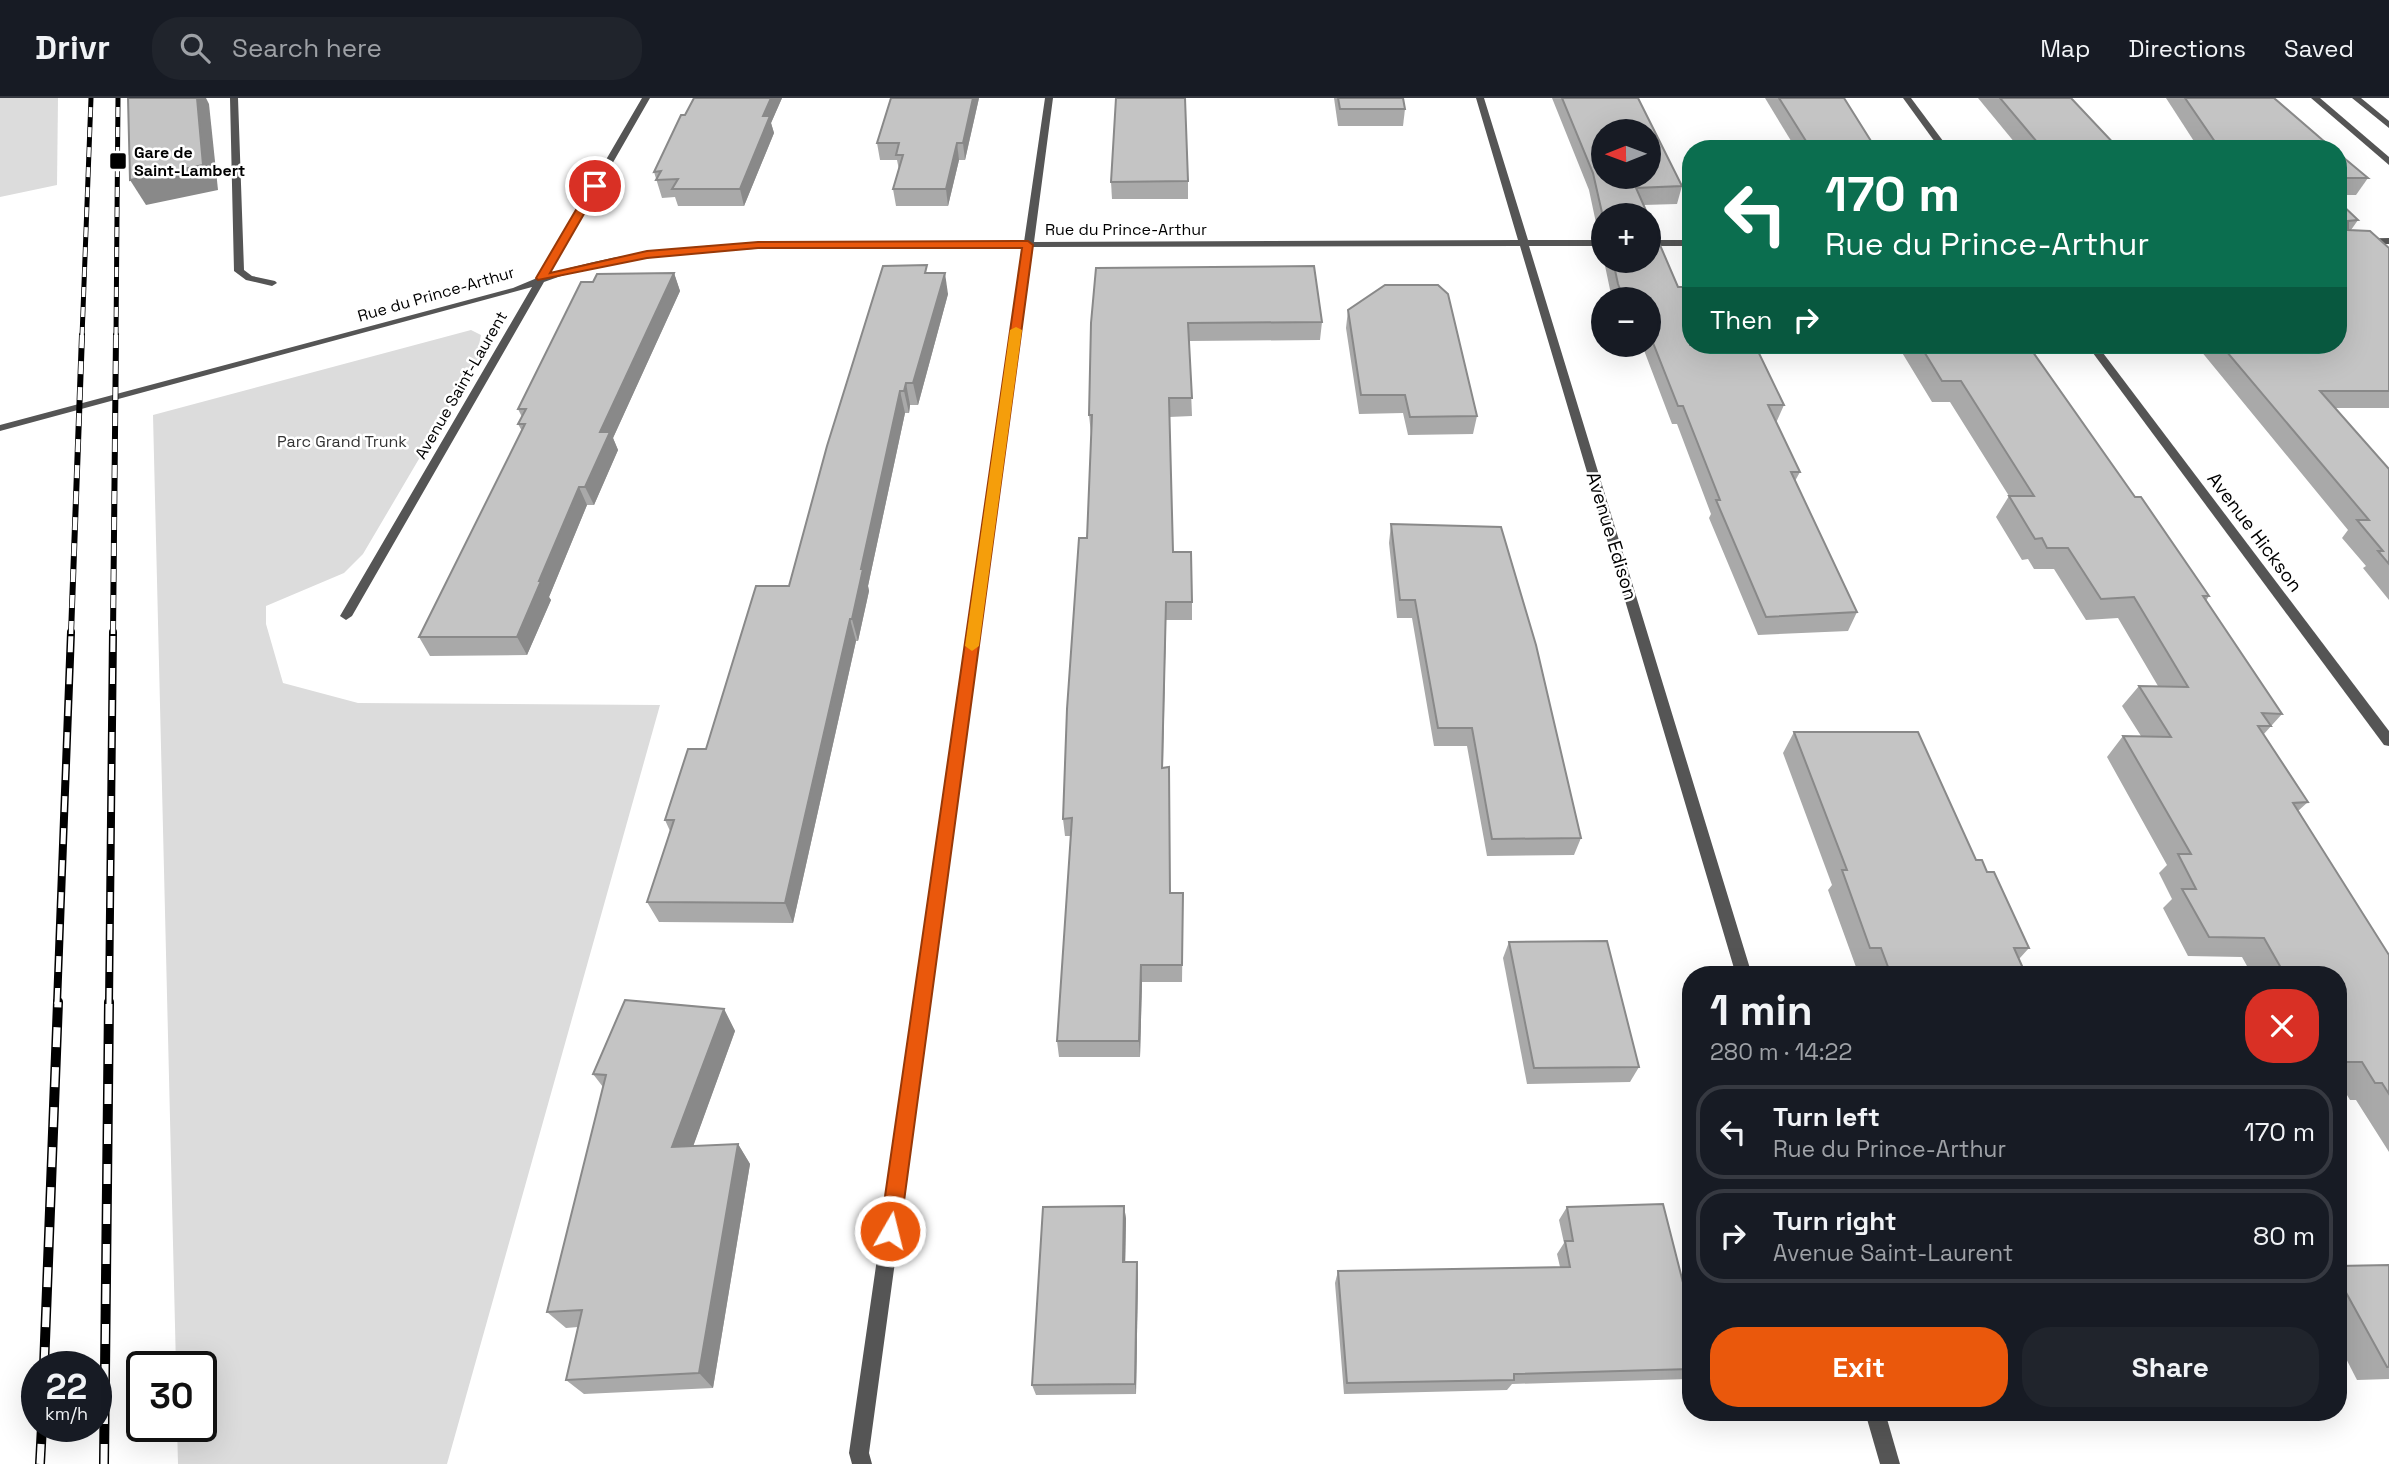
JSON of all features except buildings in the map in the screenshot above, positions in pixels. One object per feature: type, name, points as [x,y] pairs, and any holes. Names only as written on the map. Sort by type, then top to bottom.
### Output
[{"type":"street","points":[[234,98],[239,271],[250,278],[272,283]]},
{"type":"street","name":"Avenue Saint-Laurent","points":[[346,616],[646,98]]},
{"type":"street","points":[[862,1464],[859,1453],[1049,98]]},
{"type":"street","name":"Avenue Edison","points":[[1480,98],[1741,966]]},
{"type":"street","points":[[1906,98],[1938,140]]},
{"type":"street","points":[[2315,98],[2389,162]]},
{"type":"street","points":[[2356,98],[2389,125]]},
{"type":"street","points":[[2347,242],[2389,241]]},
{"type":"street","name":"Rue du Prince-Arthur","points":[[0,428],[516,290],[541,278],[647,254],[758,245],[1591,243]]},
{"type":"street","points":[[1661,243],[1682,243]]},
{"type":"street","name":"Avenue Hickson","points":[[2099,354],[2389,741]]},
{"type":"street","points":[[1878,1421],[1891,1464]]},
{"type":"green space","points":[[0,98],[58,98],[57,185],[0,197]]},
{"type":"green space","name":"Parc Grand Trunk","points":[[471,330],[481,335],[479,345],[486,345],[363,554],[344,573],[266,606],[266,624],[283,683],[358,703],[660,705],[447,1464],[178,1464],[177,1442],[217,1442],[217,1351],[176,1351],[153,415]]},
{"type":"railway","points":[[82,337],[91,98]]},
{"type":"railway","points":[[116,337],[118,98]]},
{"type":"railway","points":[[71,634],[82,335]]},
{"type":"railway","points":[[113,634],[116,335]]},
{"type":"railway","points":[[57,1004],[71,632]]},
{"type":"railway","points":[[109,1004],[113,632]]},
{"type":"railway","points":[[45,1351],[58,1002]]},
{"type":"railway","points":[[104,1464],[109,1002]]},
{"type":"railway","points":[[40,1464],[41,1442]]},
{"type":"slow traffic","points":[[972,646],[1016,330]]},
{"type":"place","name":"Gare de Saint-Lambert","points":[[118,161]]},
{"type":"route","points":[[595,186],[541,278],[647,254],[758,245],[1028,245],[890,1231]]}]
